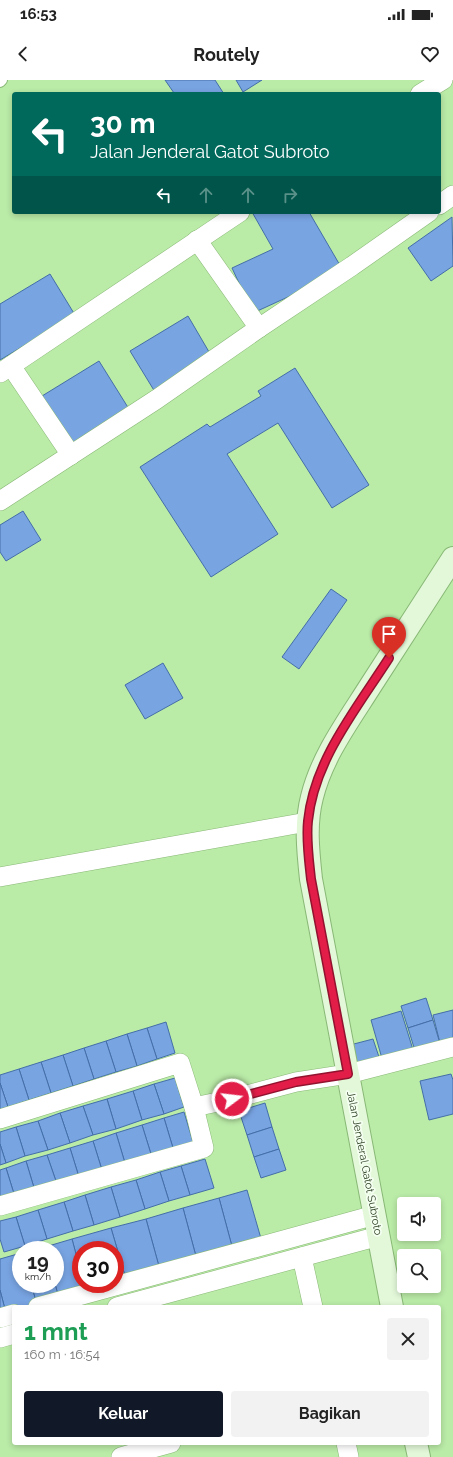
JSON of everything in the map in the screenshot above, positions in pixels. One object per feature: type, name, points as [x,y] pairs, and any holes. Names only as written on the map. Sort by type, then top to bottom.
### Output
[{"type":"main road","name":"Jalan Jenderal Gatot Subroto","points":[[392,1305],[311,879],[308,848],[308,822],[317,779],[340,733],[453,558]]},
{"type":"main road","points":[[416,1445],[419,1457]]},
{"type":"street","points":[[423,92],[442,81]]},
{"type":"street","points":[[441,204],[453,196]]},
{"type":"street","points":[[71,455],[5,369],[237,214]]},
{"type":"street","points":[[0,501],[157,399],[426,214]]},
{"type":"street","points":[[197,240],[259,328]]},
{"type":"street","points":[[0,877],[308,822]]},
{"type":"street","points":[[194,1107],[232,1099],[296,1082],[348,1074],[453,1047]]},
{"type":"street","points":[[0,1119],[180,1063],[194,1107],[204,1148],[0,1206]]},
{"type":"street","points":[[45,1305],[375,1214]]},
{"type":"street","points":[[125,1305],[379,1236]]},
{"type":"street","points":[[302,1258],[313,1305]]},
{"type":"street","points":[[0,1318],[12,1315]]},
{"type":"street","points":[[0,1338],[12,1335]]},
{"type":"street","points":[[121,1457],[164,1445]]},
{"type":"street","points":[[346,1445],[349,1457]]},
{"type":"building","points":[[165,80],[215,80],[223,92],[173,92]]},
{"type":"building","points":[[236,80],[262,80],[243,92]]},
{"type":"building","points":[[253,214],[310,214],[341,267],[314,285],[253,313],[232,268],[273,249]]},
{"type":"building","points":[[452,217],[453,266],[431,281],[408,248]]},
{"type":"building","points":[[50,274],[75,315],[0,360],[0,304]]},
{"type":"building","points":[[188,316],[212,357],[155,392],[130,351]]},
{"type":"building","points":[[99,361],[129,409],[71,444],[42,396]]},
{"type":"building","points":[[295,368],[369,485],[332,508],[278,423],[227,454],[278,534],[211,577],[140,467],[207,424],[210,427],[261,396],[258,391]]},
{"type":"building","points":[[23,511],[41,540],[6,561],[0,552],[0,525]]},
{"type":"building","points":[[331,589],[347,600],[299,669],[282,657]]},
{"type":"building","points":[[163,663],[183,698],[145,719],[125,685]]},
{"type":"building","points":[[426,998],[433,1020],[408,1028],[401,1006]]},
{"type":"building","points":[[453,1010],[453,1039],[440,1043],[433,1015]]},
{"type":"building","points":[[401,1011],[414,1053],[383,1062],[371,1020]]},
{"type":"building","points":[[433,1020],[441,1047],[416,1054],[408,1028]]},
{"type":"building","points":[[166,1022],[175,1053],[157,1059],[147,1028]]},
{"type":"building","points":[[147,1028],[157,1059],[137,1066],[127,1034]]},
{"type":"building","points":[[127,1034],[137,1066],[116,1072],[106,1041]]},
{"type":"building","points":[[373,1039],[380,1060],[357,1067],[350,1045]]},
{"type":"building","points":[[106,1041],[116,1072],[94,1079],[84,1048]]},
{"type":"building","points":[[84,1048],[94,1079],[73,1086],[63,1055]]},
{"type":"building","points":[[63,1055],[73,1086],[51,1093],[41,1062]]},
{"type":"building","points":[[41,1062],[51,1093],[29,1100],[19,1069]]},
{"type":"building","points":[[19,1069],[29,1100],[8,1107],[0,1083],[0,1075]]},
{"type":"building","points":[[451,1074],[453,1080],[453,1114],[429,1120],[420,1081]]},
{"type":"building","points":[[175,1078],[184,1107],[164,1114],[154,1084]]},
{"type":"building","points":[[0,1083],[8,1107],[0,1109]]},
{"type":"building","points":[[154,1084],[164,1114],[142,1120],[133,1091]]},
{"type":"building","points":[[133,1091],[142,1120],[116,1129],[107,1099]]},
{"type":"building","points":[[107,1099],[116,1129],[93,1135],[83,1106]]},
{"type":"building","points":[[265,1103],[272,1127],[247,1135],[239,1111]]},
{"type":"building","points":[[83,1106],[93,1135],[70,1143],[60,1113]]},
{"type":"building","points":[[184,1112],[193,1142],[173,1148],[164,1118]]},
{"type":"building","points":[[60,1113],[70,1143],[48,1150],[38,1121]]},
{"type":"building","points":[[164,1118],[173,1148],[151,1154],[142,1125]]},
{"type":"building","points":[[38,1121],[48,1150],[25,1156],[16,1127]]},
{"type":"building","points":[[142,1125],[151,1154],[125,1163],[116,1133]]},
{"type":"building","points":[[16,1127],[25,1156],[6,1163],[0,1144],[0,1132]]},
{"type":"building","points":[[272,1127],[279,1149],[254,1157],[247,1135]]},
{"type":"building","points":[[116,1133],[125,1163],[102,1170],[93,1141]]},
{"type":"building","points":[[93,1141],[102,1170],[79,1177],[70,1148]]},
{"type":"building","points":[[0,1144],[6,1163],[0,1165]]},
{"type":"building","points":[[70,1148],[79,1177],[57,1184],[47,1155]]},
{"type":"building","points":[[279,1149],[286,1170],[261,1178],[254,1157]]},
{"type":"building","points":[[47,1155],[57,1184],[35,1191],[26,1161]]},
{"type":"building","points":[[205,1159],[214,1188],[190,1195],[181,1166]]},
{"type":"building","points":[[26,1161],[35,1191],[15,1197],[6,1168]]},
{"type":"building","points":[[181,1166],[190,1195],[169,1201],[160,1172]]},
{"type":"building","points":[[6,1168],[15,1197],[0,1202],[0,1170]]},
{"type":"building","points":[[160,1172],[169,1201],[145,1209],[136,1180]]},
{"type":"building","points":[[136,1180],[145,1209],[120,1217],[111,1187]]},
{"type":"building","points":[[111,1187],[120,1217],[94,1225],[85,1195]]},
{"type":"building","points":[[247,1190],[262,1242],[233,1250],[219,1198]]},
{"type":"building","points":[[85,1195],[94,1225],[73,1231],[64,1202]]},
{"type":"building","points":[[219,1198],[233,1250],[197,1260],[183,1208]]},
{"type":"building","points":[[64,1202],[73,1231],[47,1239],[38,1210]]},
{"type":"building","points":[[183,1208],[197,1260],[160,1270],[146,1219]]},
{"type":"building","points":[[38,1210],[47,1239],[41,1241],[23,1241],[16,1217]]},
{"type":"building","points":[[16,1217],[23,1241],[12,1241],[12,1250],[4,1252],[0,1239],[0,1221]]},
{"type":"building","points":[[146,1219],[160,1270],[126,1279],[124,1272],[124,1241],[115,1241],[111,1228]]},
{"type":"building","points":[[111,1228],[115,1241],[73,1241],[72,1239]]},
{"type":"building","points":[[72,1239],[73,1241],[72,1293],[76,1293],[59,1298],[58,1293],[64,1293],[64,1241]]},
{"type":"building","points":[[12,1256],[12,1293],[34,1293],[37,1304],[12,1305],[12,1308],[6,1313],[0,1290],[0,1259]]},
{"type":"building","points":[[0,1290],[6,1313],[0,1314]]},
{"type":"building","points":[[34,1293],[58,1293],[59,1298],[37,1304]]},
{"type":"route","points":[[232,1099],[296,1082],[348,1074],[311,879],[308,848],[308,822],[317,779],[340,733],[389,658]]}]
